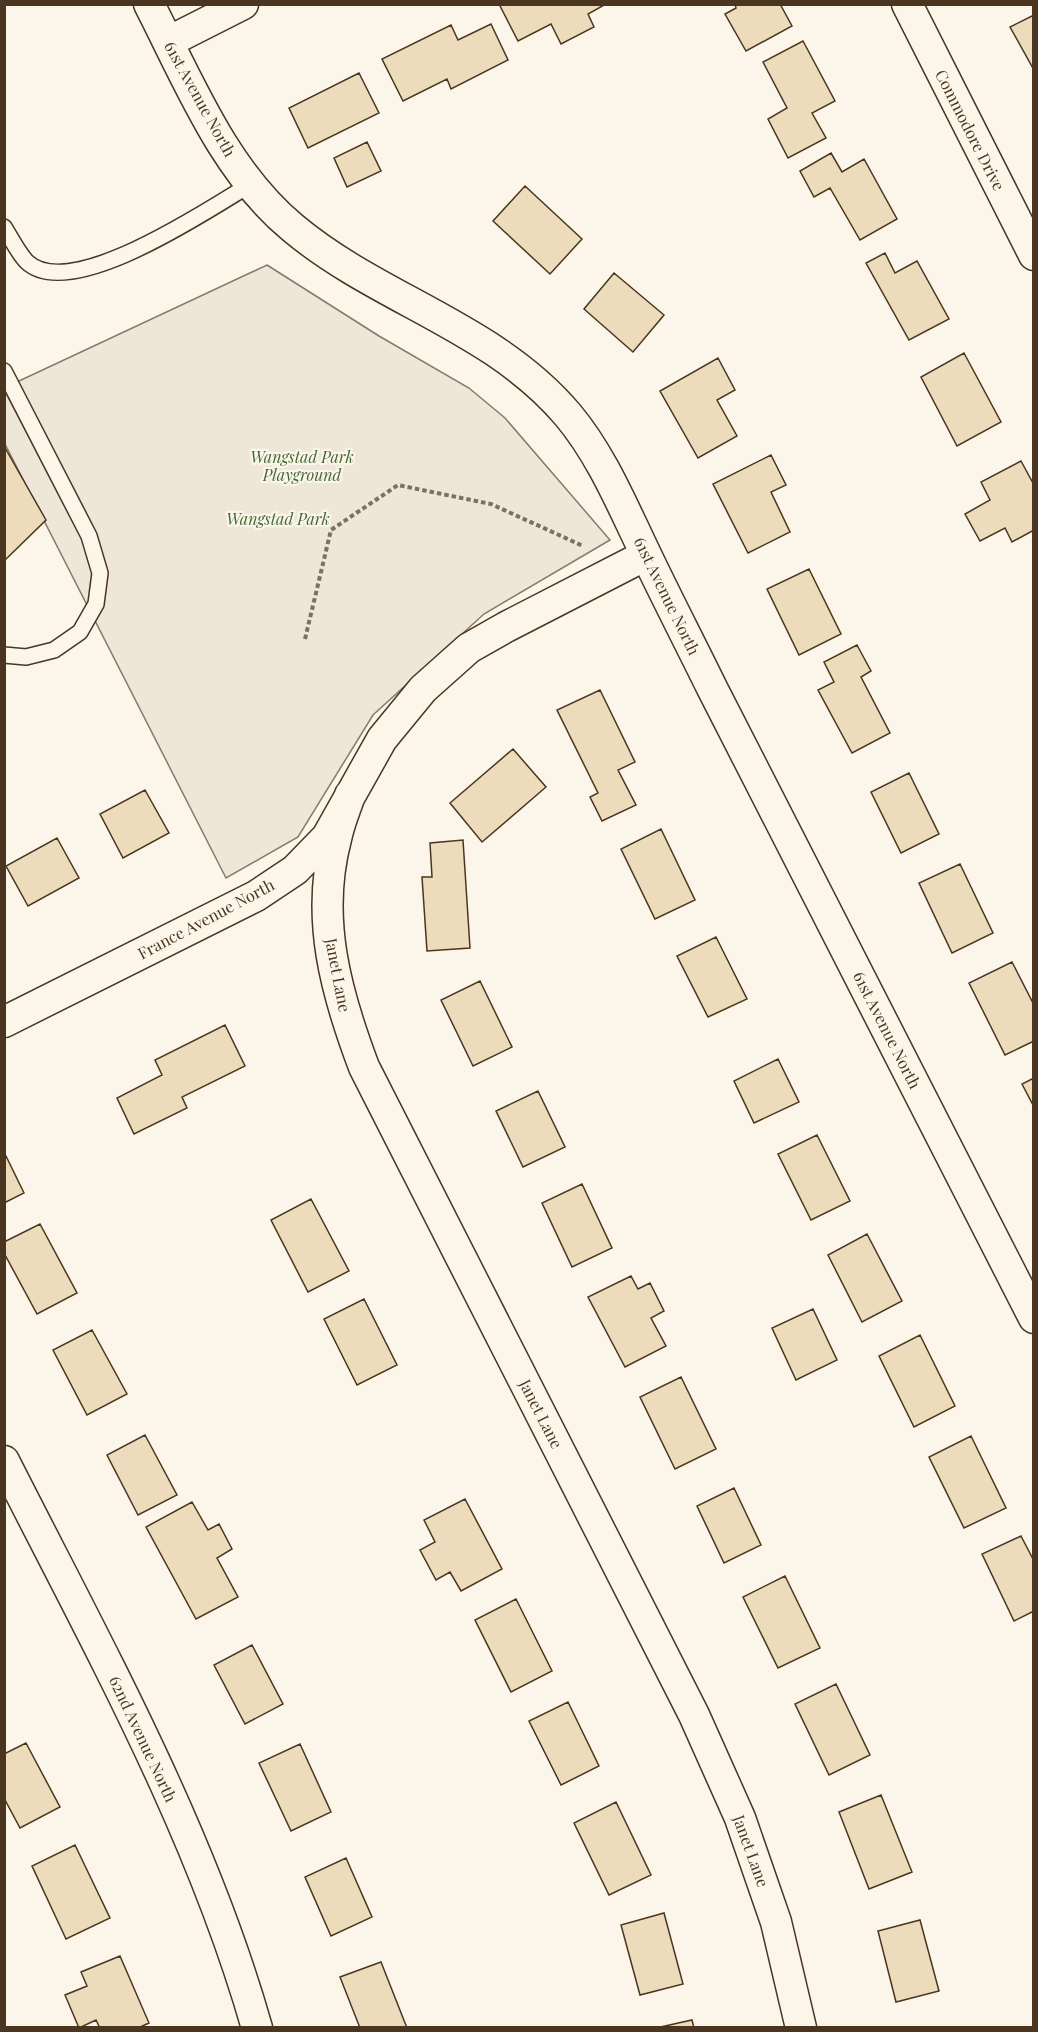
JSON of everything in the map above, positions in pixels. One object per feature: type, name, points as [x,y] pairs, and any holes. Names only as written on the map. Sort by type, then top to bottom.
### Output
[{"type":"street","name":"61st Avenue North","points":[[148,4],[204,113],[242,174],[292,228],[350,268],[457,326],[517,365],[568,415],[608,475],[646,555],[1034,1318]]},
{"type":"street","points":[[168,42],[243,4]]},
{"type":"street","name":"Commodore Drive","points":[[907,4],[1034,255]]},
{"type":"street","name":"France Avenue North","points":[[4,1022],[256,896],[295,870],[327,837],[382,739],[423,689],[469,648],[646,555]]},
{"type":"street","name":"Janet Lane","points":[[350,795],[335,839],[328,886],[330,948],[342,1009],[364,1067],[694,1715],[740,1818],[776,1922],[801,2028]]},
{"type":"street","name":"62nd Avenue North","points":[[4,1461],[132,1713],[193,1847],[246,1987],[257,2028]]},
{"type":"lane","points":[[4,227],[27,263],[49,273],[78,272],[122,257],[251,184]]},
{"type":"lane","points":[[4,371],[89,536],[100,573],[96,604],[80,632],[54,650],[26,657],[4,655]]},
{"type":"path","points":[[305,639],[331,530],[398,485],[491,504],[584,546]]},
{"type":"green space","name":"Wangstad Park","points":[[267,265],[379,336],[469,388],[505,418],[610,540],[484,614],[373,715],[298,837],[226,878],[5,444],[4,388]]},
{"type":"building","points":[[499,4],[606,4],[588,14],[594,27],[561,44],[551,24],[518,41]]},
{"type":"building","points":[[735,4],[780,4],[792,26],[746,51],[725,14],[736,8]]},
{"type":"building","points":[[1034,15],[1034,70],[1010,27]]},
{"type":"building","points":[[491,24],[508,60],[451,89],[447,79],[403,101],[382,59],[451,25],[458,40]]},
{"type":"building","points":[[803,41],[835,101],[812,113],[826,138],[788,158],[768,119],[787,108],[763,62]]},
{"type":"building","points":[[359,73],[379,113],[308,148],[289,108]]},
{"type":"building","points":[[367,142],[381,171],[347,187],[334,158]]},
{"type":"building","points":[[831,153],[842,172],[864,159],[897,219],[860,240],[830,188],[814,197],[800,171]]},
{"type":"building","points":[[525,186],[582,239],[550,274],[493,221]]},
{"type":"building","points":[[885,253],[895,273],[917,261],[949,319],[909,340],[866,263]]},
{"type":"building","points":[[614,273],[664,315],[633,352],[584,309]]},
{"type":"building","points":[[964,353],[1001,422],[957,446],[921,377]]},
{"type":"building","points":[[718,358],[735,390],[717,400],[737,436],[698,458],[660,391]]},
{"type":"building","points":[[4,446],[46,520],[4,561]]},
{"type":"building","points":[[771,455],[786,485],[771,492],[790,532],[748,553],[713,484]]},
{"type":"building","points":[[1021,461],[1034,485],[1034,530],[1012,542],[1005,528],[980,541],[965,514],[990,500],[981,482]]},
{"type":"building","points":[[809,569],[841,634],[799,655],[767,589]]},
{"type":"building","points":[[857,645],[871,671],[861,677],[890,733],[852,753],[818,690],[834,682],[824,662]]},
{"type":"building","points":[[600,690],[635,762],[618,770],[636,805],[602,821],[590,797],[598,793],[557,710]]},
{"type":"building","points":[[513,749],[546,787],[482,842],[450,803]]},
{"type":"building","points":[[909,773],[939,834],[901,853],[871,792]]},
{"type":"building","points":[[145,790],[169,833],[123,858],[100,814]]},
{"type":"building","points":[[661,829],[695,900],[655,919],[621,849]]},
{"type":"building","points":[[57,838],[79,878],[28,906],[6,866]]},
{"type":"building","points":[[463,840],[470,948],[427,951],[422,877],[432,877],[430,843]]},
{"type":"building","points":[[960,864],[993,933],[952,953],[919,883]]},
{"type":"building","points":[[716,937],[747,999],[708,1017],[677,956]]},
{"type":"building","points":[[1012,962],[1034,1005],[1034,1041],[1005,1055],[969,983]]},
{"type":"building","points":[[480,981],[512,1047],[473,1066],[441,1000]]},
{"type":"building","points":[[225,1025],[245,1066],[182,1097],[187,1108],[134,1134],[117,1098],[162,1075],[155,1060]]},
{"type":"building","points":[[778,1059],[799,1102],[754,1123],[734,1081]]},
{"type":"building","points":[[1034,1078],[1034,1107],[1022,1084]]},
{"type":"building","points":[[538,1091],[565,1147],[523,1167],[496,1111]]},
{"type":"building","points":[[817,1135],[850,1201],[811,1220],[778,1154]]},
{"type":"building","points":[[4,1152],[24,1193],[4,1203]]},
{"type":"building","points":[[582,1184],[612,1248],[572,1267],[542,1203]]},
{"type":"building","points":[[311,1199],[349,1271],[308,1292],[271,1220]]},
{"type":"building","points":[[40,1224],[77,1293],[37,1314],[4,1253],[4,1242]]},
{"type":"building","points":[[867,1234],[902,1301],[862,1322],[828,1255]]},
{"type":"building","points":[[631,1276],[638,1289],[650,1283],[664,1311],[651,1318],[666,1346],[625,1367],[588,1297]]},
{"type":"building","points":[[364,1299],[397,1365],[357,1385],[324,1319]]},
{"type":"building","points":[[813,1309],[837,1360],[796,1380],[772,1328]]},
{"type":"building","points":[[92,1330],[127,1394],[87,1415],[53,1350]]},
{"type":"building","points":[[920,1335],[955,1406],[914,1427],[879,1356]]},
{"type":"building","points":[[681,1377],[716,1449],[675,1469],[640,1397]]},
{"type":"building","points":[[145,1435],[177,1495],[138,1515],[107,1455]]},
{"type":"building","points":[[971,1436],[1006,1508],[964,1528],[929,1457]]},
{"type":"building","points":[[734,1488],[761,1545],[724,1563],[697,1506]]},
{"type":"building","points":[[465,1499],[502,1569],[461,1591],[450,1572],[436,1580],[420,1550],[435,1542],[424,1520]]},
{"type":"building","points":[[192,1502],[208,1530],[219,1524],[232,1549],[217,1558],[238,1597],[196,1619],[146,1527]]},
{"type":"building","points":[[1021,1536],[1034,1561],[1034,1611],[1014,1621],[982,1554]]},
{"type":"building","points":[[785,1576],[820,1648],[778,1668],[743,1597]]},
{"type":"building","points":[[516,1599],[552,1671],[511,1692],[475,1620]]},
{"type":"building","points":[[252,1645],[283,1704],[245,1724],[214,1665]]},
{"type":"building","points":[[836,1684],[870,1755],[829,1775],[795,1704]]},
{"type":"building","points":[[568,1702],[599,1766],[561,1785],[529,1721]]},
{"type":"building","points":[[26,1743],[60,1807],[20,1828],[4,1798],[4,1754]]},
{"type":"building","points":[[300,1744],[331,1812],[291,1831],[259,1763]]},
{"type":"building","points":[[881,1795],[912,1872],[869,1889],[839,1812]]},
{"type":"building","points":[[616,1802],[651,1875],[609,1895],[574,1823]]},
{"type":"building","points":[[75,1845],[110,1918],[66,1939],[32,1866]]},
{"type":"building","points":[[346,1858],[372,1917],[331,1936],[305,1877]]},
{"type":"building","points":[[664,1913],[683,1984],[640,1995],[621,1925]]},
{"type":"building","points":[[920,1920],[939,1991],[896,2002],[878,1931]]},
{"type":"building","points":[[120,1956],[149,2023],[138,2028],[100,2028],[96,2020],[79,2028],[65,1995],[87,1986],[81,1972]]},
{"type":"building","points":[[381,1962],[407,2028],[360,2028],[340,1977]]},
{"type":"building","points":[[692,2020],[694,2028],[656,2028]]},
{"type":"park label","name":"Wangstad Park Playground","points":[[302,466]]}]
